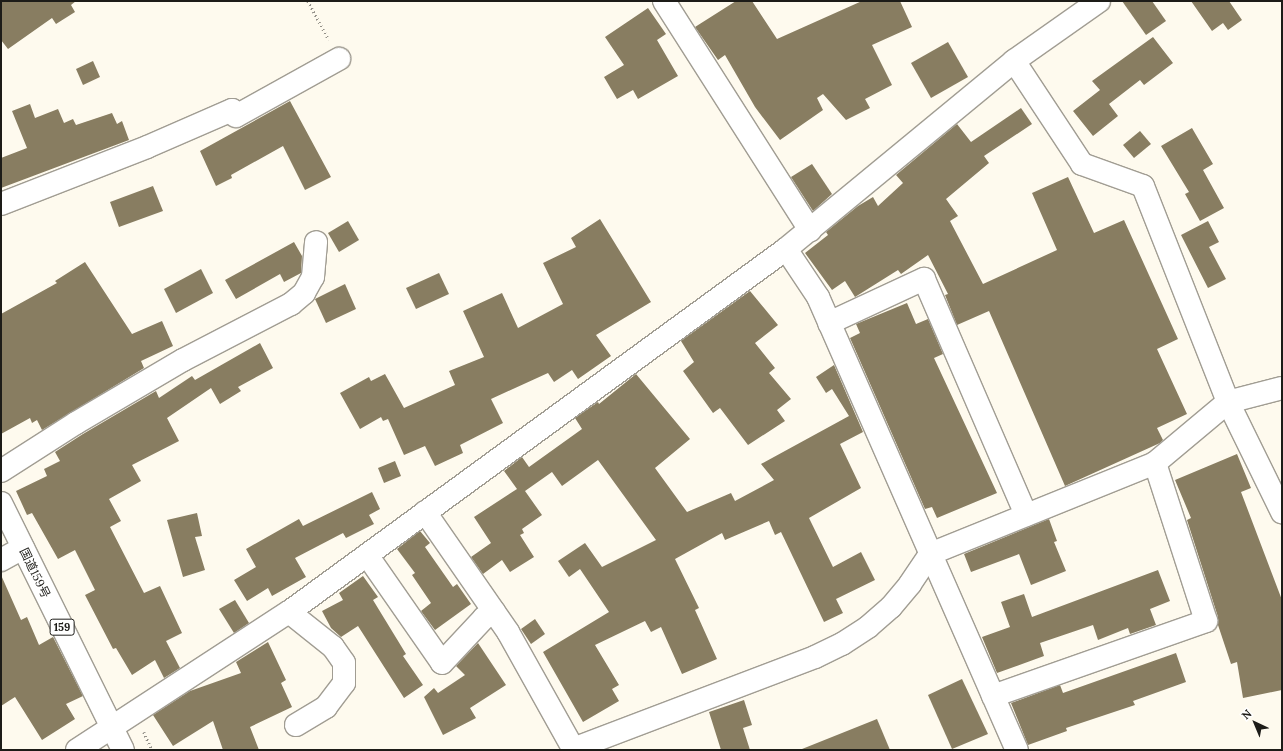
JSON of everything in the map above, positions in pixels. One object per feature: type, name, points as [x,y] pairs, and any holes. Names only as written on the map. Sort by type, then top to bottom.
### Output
[{"type":"main road","points":[[664,1],[810,230]]},
{"type":"main road","points":[[77,750],[289,612],[786,249],[1014,61],[1093,3]]},
{"type":"main road","points":[[1,204],[146,147],[232,110],[236,116],[338,58]]},
{"type":"main road","points":[[1014,61],[1082,164],[1143,186],[1228,402],[1282,512]]},
{"type":"main road","points":[[1,471],[76,423],[183,360],[290,304],[304,293],[313,277],[316,242]]},
{"type":"main road","points":[[786,249],[818,297],[930,554],[1018,750]]},
{"type":"main road","points":[[829,323],[924,279],[1026,515]]},
{"type":"main road","points":[[425,512],[508,632],[573,749],[815,657],[842,644],[868,627],[891,607],[910,584],[930,554],[1155,463],[1228,402],[1282,388]]},
{"type":"main road","points":[[993,696],[1206,621],[1155,463]]},
{"type":"main road","name":"国道159号","points":[[1,503],[123,750]]},
{"type":"main road","points":[[1,560],[23,548]]},
{"type":"main road","points":[[367,555],[442,663],[484,618],[494,612]]},
{"type":"main road","points":[[289,612],[333,647],[344,663],[344,683],[331,701],[326,707],[296,725]]},
{"type":"path","points":[[308,1],[338,58]]},
{"type":"path","points":[[142,730],[152,750]]},
{"type":"building","points":[[1,1],[76,1],[71,5],[75,12],[56,24],[52,18],[8,49],[1,40]]},
{"type":"building","points":[[736,1],[752,1],[777,39],[862,1],[900,1],[912,27],[872,45],[892,85],[865,99],[870,108],[846,120],[823,94],[817,98],[823,110],[780,140],[755,107],[725,55],[718,60],[695,27]]},
{"type":"building","points":[[1122,1],[1152,1],[1166,21],[1146,35]]},
{"type":"building","points":[[1191,1],[1229,1],[1242,20],[1228,30],[1223,23],[1212,31]]},
{"type":"building","points":[[648,8],[666,34],[657,40],[678,76],[638,99],[633,90],[617,99],[604,77],[624,65],[605,37]]},
{"type":"building","points":[[1153,37],[1173,63],[1144,85],[1140,80],[1109,104],[1118,116],[1093,136],[1073,111],[1100,90],[1092,81]]},
{"type":"building","points":[[948,42],[968,77],[931,98],[911,63]]},
{"type":"building","points":[[93,61],[100,77],[83,85],[76,69]]},
{"type":"building","points":[[290,101],[331,177],[305,190],[283,146],[231,175],[232,178],[216,186],[200,151]]},
{"type":"building","points":[[30,104],[35,118],[58,109],[64,123],[73,119],[76,125],[112,113],[117,124],[122,121],[129,140],[1,188],[1,158],[27,148],[12,111]]},
{"type":"building","points":[[1021,108],[1032,124],[984,156],[989,163],[946,199],[958,216],[950,221],[983,284],[1057,250],[1032,193],[1068,177],[1094,233],[1124,220],[1178,339],[1157,349],[1187,414],[1157,428],[1163,440],[1160,443],[1065,486],[989,311],[957,325],[945,295],[948,294],[928,255],[901,274],[898,270],[855,297],[845,281],[832,290],[805,253],[828,235],[826,232],[858,206],[873,197],[878,206],[903,183],[896,175],[957,124],[971,142]]},
{"type":"building","points":[[1192,128],[1213,164],[1203,170],[1224,208],[1200,221],[1185,194],[1189,192],[1161,146]]},
{"type":"building","points":[[1140,131],[1151,144],[1134,158],[1123,145]]},
{"type":"building","points":[[812,164],[832,194],[813,211],[791,177]]},
{"type":"building","points":[[153,186],[163,211],[119,227],[110,202]]},
{"type":"building","points":[[600,219],[651,302],[596,335],[611,356],[578,379],[572,370],[554,382],[548,373],[491,399],[503,423],[460,445],[463,453],[435,466],[425,446],[404,455],[388,419],[383,421],[381,417],[360,429],[340,393],[369,377],[371,381],[385,374],[404,408],[455,385],[449,371],[484,357],[463,311],[502,293],[518,328],[563,304],[543,263],[576,247],[571,238]]},
{"type":"building","points":[[348,221],[359,240],[339,252],[328,233]]},
{"type":"building","points":[[1208,221],[1219,242],[1209,247],[1226,279],[1208,288],[1181,235]]},
{"type":"building","points":[[294,242],[302,256],[301,273],[284,282],[280,274],[236,299],[225,280]]},
{"type":"building","points":[[85,262],[132,334],[162,321],[173,346],[141,361],[144,368],[42,430],[37,420],[32,423],[30,418],[1,434],[1,314],[57,283],[55,281]]},
{"type":"building","points":[[201,269],[213,293],[176,313],[164,289]]},
{"type":"building","points":[[439,273],[449,294],[416,309],[406,288]]},
{"type":"building","points":[[345,284],[356,309],[326,323],[315,299]]},
{"type":"building","points":[[750,291],[778,325],[755,343],[775,368],[769,373],[791,399],[777,410],[785,421],[748,445],[720,408],[713,413],[683,371],[694,362],[681,341]]},
{"type":"building","points":[[907,303],[916,324],[928,319],[943,354],[934,358],[997,493],[937,518],[932,507],[925,509],[850,338],[860,333],[856,324]]},
{"type":"building","points":[[260,343],[273,368],[238,387],[241,391],[220,404],[211,388],[167,418],[179,441],[132,465],[141,481],[109,499],[121,521],[110,527],[144,593],[160,586],[182,633],[166,641],[180,668],[164,678],[155,660],[132,675],[116,648],[113,649],[85,595],[95,590],[75,550],[58,559],[32,513],[27,515],[16,491],[47,476],[44,469],[60,461],[55,452],[83,434],[156,391],[159,398],[192,376],[195,380]]},
{"type":"building","points":[[834,365],[863,432],[840,444],[861,488],[809,518],[833,567],[861,552],[875,580],[836,599],[843,613],[824,622],[781,532],[775,535],[769,521],[725,540],[722,533],[675,559],[699,608],[695,610],[717,659],[682,674],[661,627],[651,632],[645,621],[595,645],[619,685],[612,689],[619,701],[583,722],[543,652],[609,612],[580,569],[569,577],[558,561],[585,543],[602,567],[656,540],[598,460],[562,486],[552,472],[525,491],[542,515],[522,529],[524,533],[520,535],[534,557],[510,572],[502,560],[483,574],[471,557],[491,543],[474,517],[517,489],[504,471],[522,457],[529,467],[582,429],[575,418],[598,402],[599,404],[636,374],[690,439],[655,468],[687,512],[731,493],[735,501],[774,480],[761,464],[849,416],[832,389],[826,393],[816,377]]},
{"type":"building","points":[[1237,454],[1251,488],[1241,492],[1282,600],[1282,690],[1243,698],[1237,662],[1231,664],[1218,625],[1218,617],[1187,520],[1191,518],[1175,480]]},
{"type":"building","points":[[395,461],[401,476],[384,483],[378,468]]},
{"type":"building","points":[[372,492],[380,509],[369,515],[374,524],[346,538],[343,533],[295,558],[306,577],[272,596],[268,588],[247,601],[234,580],[256,567],[246,549],[299,519],[303,526]]},
{"type":"building","points":[[197,513],[202,536],[195,537],[205,570],[183,577],[167,520]]},
{"type":"building","points":[[1049,519],[1057,541],[1054,542],[1066,571],[1031,585],[1019,554],[971,572],[964,554]]},
{"type":"building","points":[[420,531],[430,543],[425,547],[453,587],[457,584],[471,604],[435,630],[421,611],[431,603],[412,575],[415,573],[397,549]]},
{"type":"building","points":[[1158,570],[1170,601],[1150,609],[1156,625],[1130,634],[1128,628],[1098,640],[1093,625],[1040,643],[1044,656],[997,673],[982,637],[1010,627],[1001,602],[1024,594],[1032,617]]},
{"type":"building","points":[[1,575],[21,620],[27,617],[39,645],[53,637],[83,696],[66,704],[75,719],[42,740],[15,697],[1,706]]},
{"type":"building","points":[[363,576],[378,597],[373,600],[406,654],[403,656],[423,685],[404,698],[358,626],[341,637],[331,628],[322,611],[343,600],[339,593]]},
{"type":"building","points":[[235,600],[249,623],[234,633],[219,609]]},
{"type":"building","points":[[535,619],[545,634],[531,644],[521,629]]},
{"type":"building","points":[[268,642],[286,680],[281,683],[292,707],[250,727],[259,750],[223,750],[213,721],[173,746],[153,715],[190,691],[241,673],[236,662]]},
{"type":"building","points":[[478,643],[506,685],[470,708],[476,718],[443,735],[424,697],[434,688],[438,693],[465,675],[456,666]]},
{"type":"building","points":[[1176,653],[1186,682],[1133,701],[1135,705],[1066,728],[1067,731],[1028,745],[1011,703],[1060,685],[1063,693]]},
{"type":"building","points":[[962,679],[988,734],[952,749],[928,695]]},
{"type":"building","points":[[744,700],[752,725],[743,728],[750,750],[721,750],[709,712]]},
{"type":"building","points":[[877,719],[890,750],[802,750],[802,749]]}]
